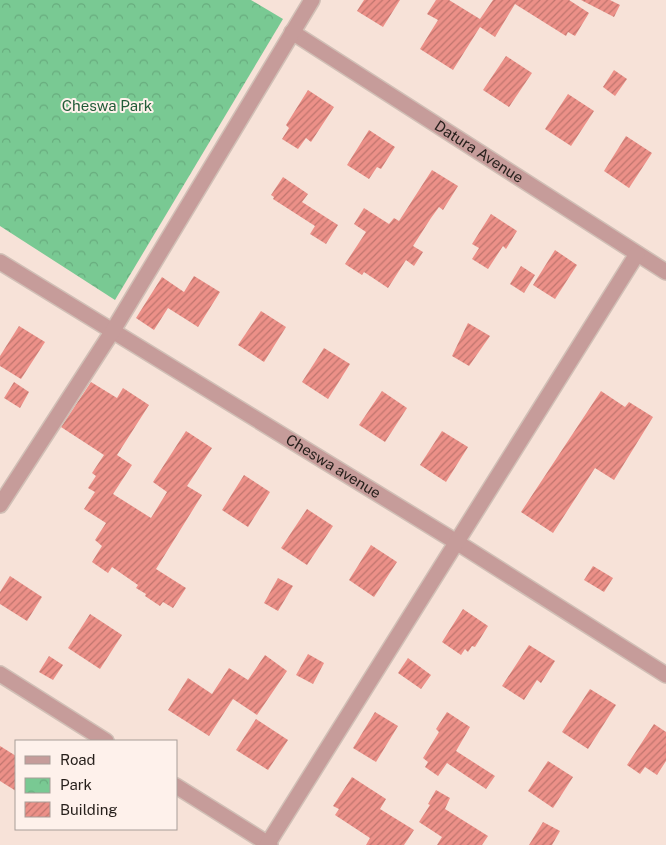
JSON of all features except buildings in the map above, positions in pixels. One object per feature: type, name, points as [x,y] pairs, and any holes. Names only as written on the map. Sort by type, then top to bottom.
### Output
[{"type":"street","points":[[0,505],[112,332],[312,0]]},
{"type":"street","name":"Datura Avenue","points":[[292,32],[666,272]]},
{"type":"street","points":[[178,787],[269,845],[637,254]]},
{"type":"street","name":"Cheswa avenue","points":[[0,262],[458,543],[666,675]]},
{"type":"street","points":[[0,674],[104,740]]},
{"type":"green space","name":"Cheswa Park","points":[[0,0],[251,0],[283,19],[115,300],[0,226]]}]
